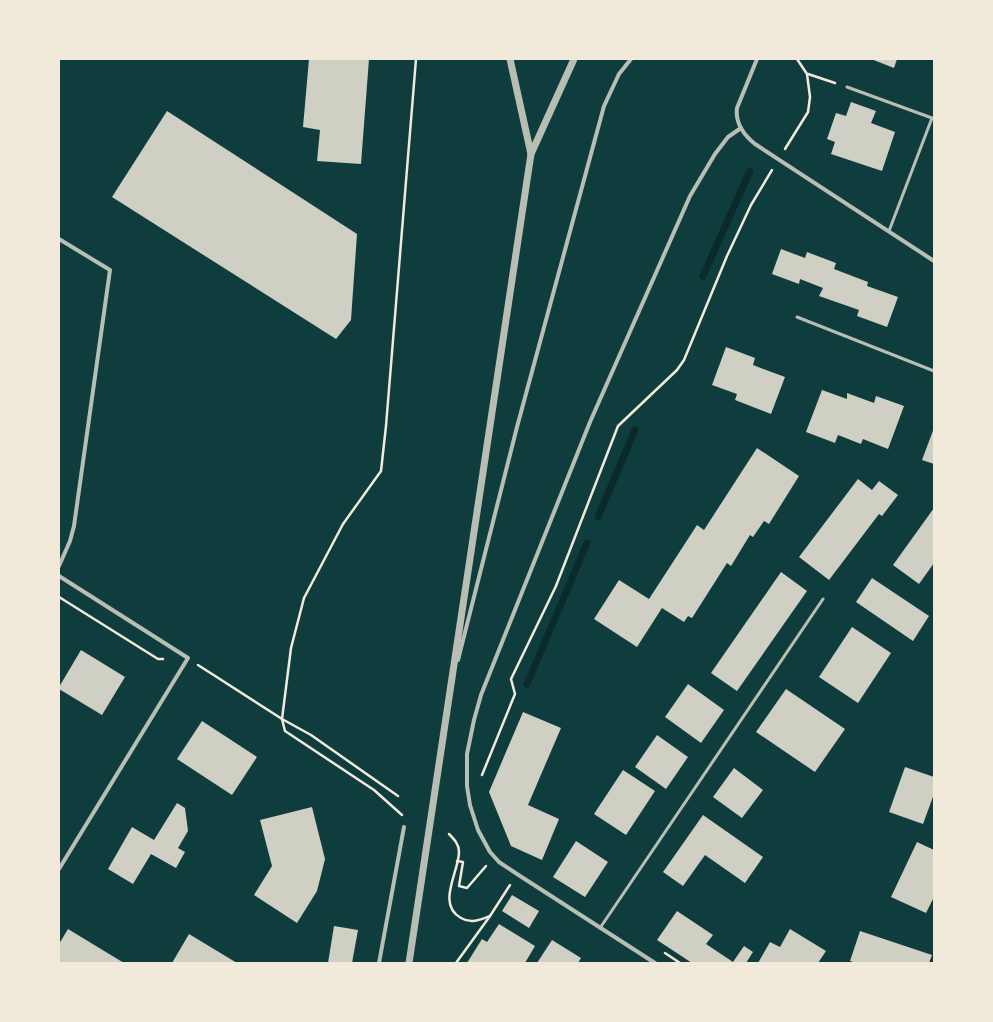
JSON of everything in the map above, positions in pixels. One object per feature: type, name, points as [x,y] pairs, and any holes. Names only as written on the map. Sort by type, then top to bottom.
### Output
[{"type":"street","points":[[510,59],[531,154]]},
{"type":"street","points":[[409,963],[531,154],[574,59]]},
{"type":"street","points":[[451,686],[517,427],[604,106],[619,74],[630,59]]},
{"type":"street","points":[[757,59],[737,108],[736,114],[744,133],[755,144],[934,261]]},
{"type":"street","points":[[655,963],[499,862],[483,842],[474,818],[467,786],[467,754],[481,695],[590,422],[690,196],[709,163],[728,137],[741,128]]},
{"type":"street","points":[[59,239],[110,270],[74,526],[70,541],[59,566]]},
{"type":"street","points":[[59,576],[188,658],[59,869]]},
{"type":"street","points":[[379,963],[404,826]]},
{"type":"lane","points":[[847,87],[933,118],[889,231]]},
{"type":"lane","points":[[797,317],[934,371]]},
{"type":"lane","points":[[600,928],[823,599]]},
{"type":"path","points":[[404,826],[404,819],[398,810],[374,790],[285,731],[282,718],[291,648],[304,598],[344,524],[382,471],[416,59]]},
{"type":"path","points":[[481,779],[515,694],[511,679],[556,586],[618,426],[677,370],[684,360],[727,256],[751,205],[808,112],[810,97],[807,74],[797,59]]},
{"type":"path","points":[[807,74],[847,87]]},
{"type":"path","points":[[59,597],[158,659],[188,658],[282,718],[312,735],[398,796]]},
{"type":"path","points":[[449,834],[456,841],[459,852],[449,895],[450,906],[456,915],[463,919],[471,921],[480,920],[490,916]]},
{"type":"path","points":[[457,861],[464,862],[459,886],[467,888],[494,856]]},
{"type":"path","points":[[456,963],[490,916],[517,874]]},
{"type":"path","points":[[661,950],[680,963]]},
{"type":"building","points":[[309,59],[369,59],[361,164],[317,161],[320,130],[303,127]]},
{"type":"building","points":[[871,59],[897,59],[894,68]]},
{"type":"building","points":[[851,102],[876,111],[871,123],[895,132],[882,171],[831,154],[835,142],[827,139],[836,113],[846,116]]},
{"type":"building","points":[[167,111],[357,234],[351,320],[336,339],[112,197]]},
{"type":"building","points":[[781,249],[805,258],[807,252],[836,263],[834,269],[868,282],[867,286],[898,297],[887,327],[857,316],[859,310],[819,296],[823,288],[800,279],[799,284],[772,274]]},
{"type":"building","points":[[726,347],[755,358],[753,365],[785,377],[771,414],[735,400],[737,394],[712,385]]},
{"type":"building","points":[[822,390],[847,399],[847,393],[874,403],[876,396],[904,406],[888,449],[863,439],[861,444],[838,435],[835,443],[806,432]]},
{"type":"building","points":[[934,428],[934,464],[922,460]]},
{"type":"building","points":[[757,448],[799,476],[769,524],[764,521],[753,537],[750,535],[731,566],[727,563],[692,618],[688,616],[684,622],[662,608],[637,647],[594,619],[619,580],[649,599],[697,525],[704,530]]},
{"type":"building","points":[[858,479],[872,490],[879,481],[898,495],[882,516],[879,514],[829,580],[799,557]]},
{"type":"building","points":[[934,508],[934,563],[919,584],[893,565]]},
{"type":"building","points":[[781,572],[807,591],[737,691],[711,673]]},
{"type":"building","points":[[872,578],[929,616],[913,641],[856,602]]},
{"type":"building","points":[[852,627],[891,653],[858,703],[819,677]]},
{"type":"building","points":[[81,650],[125,677],[102,715],[59,689]]},
{"type":"building","points":[[688,684],[724,710],[701,743],[665,717]]},
{"type":"building","points":[[786,689],[845,729],[815,772],[756,732]]},
{"type":"building","points":[[523,712],[561,728],[528,805],[559,819],[542,860],[511,846],[489,792]]},
{"type":"building","points":[[202,721],[257,757],[232,795],[177,759]]},
{"type":"building","points":[[657,735],[688,757],[666,789],[635,767]]},
{"type":"building","points":[[905,767],[934,777],[934,794],[923,824],[889,812]]},
{"type":"building","points":[[734,768],[763,790],[742,818],[713,797]]},
{"type":"building","points":[[623,770],[655,791],[626,835],[594,814]]},
{"type":"building","points":[[177,803],[185,808],[188,831],[178,848],[185,852],[176,868],[151,854],[133,884],[108,869],[132,827],[154,840]]},
{"type":"building","points":[[312,807],[325,859],[317,891],[297,923],[254,895],[272,866],[260,820]]},
{"type":"building","points":[[703,815],[763,857],[745,883],[705,855],[683,886],[663,872]]},
{"type":"building","points":[[576,841],[608,862],[585,897],[553,877]]},
{"type":"building","points":[[917,842],[934,850],[934,897],[926,913],[891,897]]},
{"type":"building","points":[[512,895],[539,911],[529,928],[502,911]]},
{"type":"building","points":[[677,911],[713,935],[706,944],[733,962],[744,946],[753,952],[746,963],[692,963],[657,940]]},
{"type":"building","points":[[499,924],[535,946],[525,963],[467,963],[482,939],[487,942]]},
{"type":"building","points":[[334,926],[358,930],[352,963],[328,963]]},
{"type":"building","points":[[68,929],[124,963],[59,963],[59,944]]},
{"type":"building","points":[[790,929],[826,951],[818,963],[758,963],[770,942],[780,947]]},
{"type":"building","points":[[860,931],[932,955],[929,963],[857,963],[850,961]]},
{"type":"building","points":[[189,934],[237,963],[172,963]]},
{"type":"building","points":[[552,940],[581,958],[578,963],[537,963]]},
{"type":"waterway","points":[[703,276],[750,171]]},
{"type":"waterway","points":[[598,517],[635,430]]},
{"type":"waterway","points":[[527,684],[587,543]]}]
